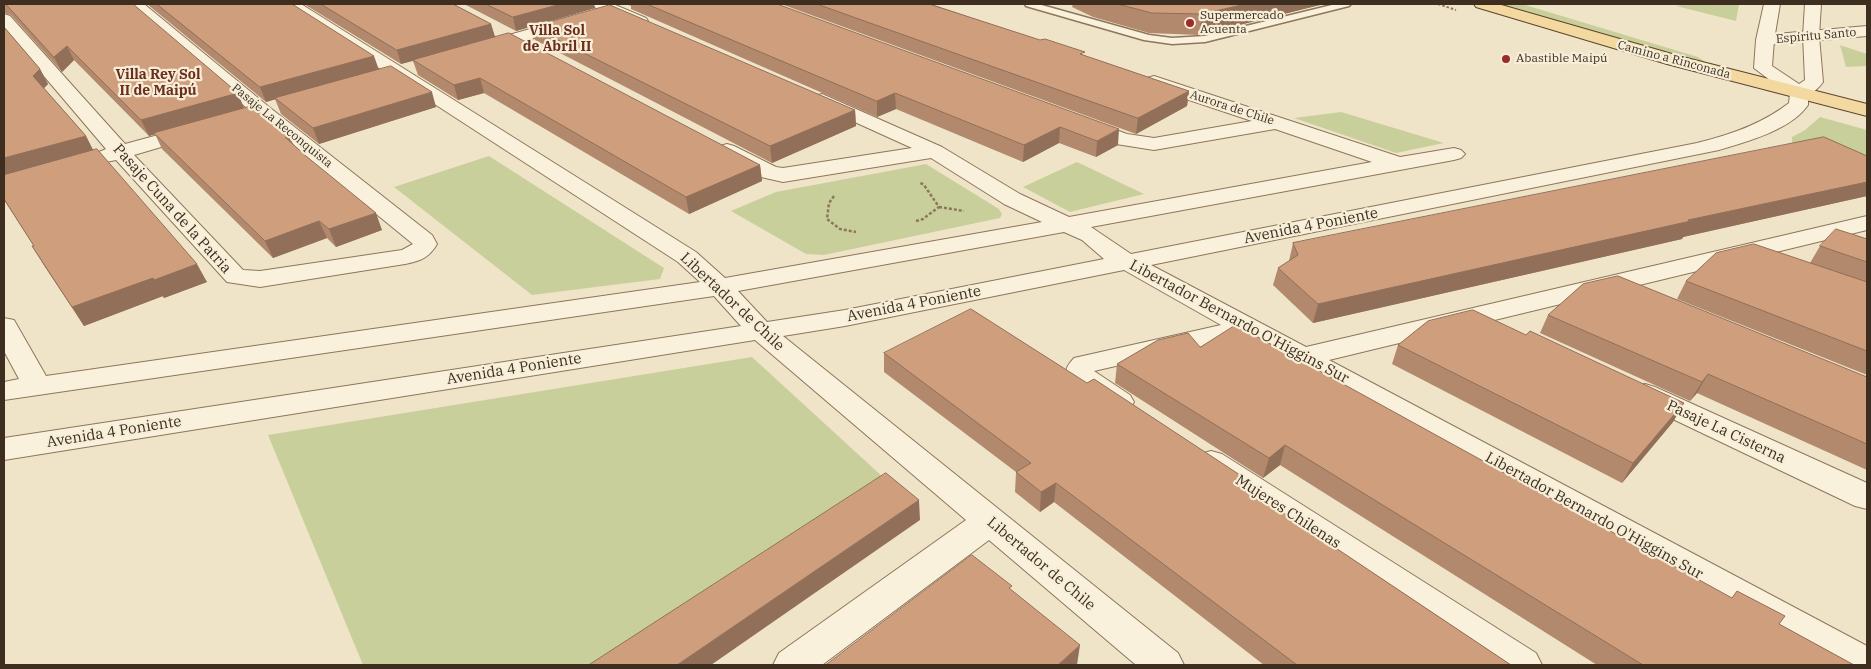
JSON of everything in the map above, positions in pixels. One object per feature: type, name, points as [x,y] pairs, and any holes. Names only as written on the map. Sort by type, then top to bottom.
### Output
[{"type":"main road","name":"Camino a Rinconada","points":[[1482,4],[1673,60],[1807,87],[1867,95]]},
{"type":"main road","name":"Camino a Rinconada","points":[[1533,4],[1763,68]]},
{"type":"main road","name":"Camino a Rinconada","points":[[1807,87],[1867,110]]},
{"type":"street","name":"Pasaje La Reconquista","points":[[136,4],[262,111],[423,240],[425,244],[422,249]]},
{"type":"street","name":"Libertador de Chile","points":[[290,4],[687,257],[720,288],[760,331],[990,521],[1159,664]]},
{"type":"street","points":[[468,52],[515,39],[607,7],[636,4]]},
{"type":"street","points":[[1772,4],[1765,40],[1763,68],[1807,87],[1813,4]]},
{"type":"street","points":[[607,7],[655,28]]},
{"type":"street","name":"Pasaje Cuna de la Patria","points":[[4,19],[120,152],[236,278],[260,279],[395,258],[415,254],[422,249]]},
{"type":"street","points":[[496,29],[543,53]]},
{"type":"street","name":"Espíritu Santo","points":[[1765,40],[1867,31]]},
{"type":"street","points":[[377,78],[421,66]]},
{"type":"street","name":"Aurora de Chile","points":[[1134,75],[1399,164]]},
{"type":"street","name":"Avenida 4 Poniente","points":[[4,449],[845,318],[1707,147],[1751,134],[1771,124],[1798,105],[1807,87]]},
{"type":"street","name":"Libertador Bernardo O'Higgins Sur","points":[[807,94],[935,150],[1012,199],[1090,235],[1110,252],[1127,262],[1866,665]]},
{"type":"street","points":[[1068,119],[1123,140],[1154,144],[1278,123]]},
{"type":"street","points":[[84,163],[216,125]]},
{"type":"street","points":[[708,140],[769,172],[783,175],[935,150]]},
{"type":"street","points":[[4,391],[720,288],[1454,154]]},
{"type":"street","points":[[1303,357],[1867,223]]},
{"type":"street","points":[[1746,251],[1784,264]]},
{"type":"street","points":[[1611,284],[1647,299]]},
{"type":"street","points":[[1476,316],[1512,333]]},
{"type":"street","points":[[4,326],[36,386]]},
{"type":"street","points":[[1143,418],[1085,380],[1080,375],[1080,369],[1084,364],[1248,327]]},
{"type":"street","name":"Pasaje La Cisterna","points":[[1619,382],[1867,497]]},
{"type":"street","name":"Mujeres Chilenas","points":[[1184,445],[1522,665]]},
{"type":"street","points":[[793,665],[990,521]]},
{"type":"lane","points":[[1029,4],[1148,38],[1184,41],[1205,39],[1346,4]]},
{"type":"path","points":[[917,181],[924,186],[938,207]]},
{"type":"path","points":[[834,196],[829,203],[827,219],[830,224],[844,232],[858,232]]},
{"type":"path","points":[[913,222],[923,219],[938,207],[964,211]]},
{"type":"green space","points":[[1494,4],[1522,4],[1698,57],[1704,61],[1699,63]]},
{"type":"green space","points":[[1689,4],[1739,4],[1736,21],[1676,6]]},
{"type":"green space","points":[[1840,45],[1867,54],[1867,66],[1846,67]]},
{"type":"green space","points":[[1341,112],[1444,143],[1396,153],[1294,118]]},
{"type":"green space","points":[[1820,117],[1867,130],[1867,165],[1792,143],[1792,137],[1805,130]]},
{"type":"green space","points":[[489,156],[664,268],[660,279],[532,295],[394,187]]},
{"type":"green space","points":[[1077,162],[1144,194],[1070,212],[1023,187]]},
{"type":"green space","points":[[926,164],[999,209],[1002,214],[1000,218],[824,255],[806,254],[731,211],[776,192]]},
{"type":"green space","points":[[752,357],[884,478],[597,665],[363,665],[268,435]]},
{"type":"building","points":[[6,4],[133,4],[238,93],[141,120],[67,46],[54,57]]},
{"type":"building","points":[[157,4],[292,4],[374,56],[260,87]]},
{"type":"building","points":[[321,4],[453,4],[491,24],[397,50]]},
{"type":"building","points":[[486,4],[561,4],[513,17]]},
{"type":"building","points":[[647,4],[777,4],[1119,129],[1097,141],[1060,127],[1024,145],[895,93],[877,101]]},
{"type":"building","points":[[817,4],[929,4],[1040,40],[1045,39],[1085,52],[1080,54],[1189,91],[1138,118]]},
{"type":"building","points":[[1118,4],[1246,4],[1202,14],[1152,13]]},
{"type":"building","points":[[610,5],[855,110],[770,146],[532,27]]},
{"type":"building","points":[[4,27],[40,69],[33,76],[86,136],[4,158]]},
{"type":"building","points":[[509,33],[760,165],[686,197],[480,78],[454,85],[413,60]]},
{"type":"building","points":[[391,66],[432,92],[313,128],[275,98]]},
{"type":"building","points":[[252,106],[289,135],[285,137],[306,156],[376,213],[329,229],[319,221],[265,241],[154,133]]},
{"type":"building","points":[[1824,137],[1867,156],[1867,182],[1688,220],[1691,221],[1318,304],[1278,268],[1298,255],[1293,243]]},
{"type":"building","points":[[97,149],[197,264],[72,307],[4,199],[4,175]]},
{"type":"building","points":[[1836,229],[1867,239],[1867,262],[1820,246]]},
{"type":"building","points":[[1754,244],[1867,282],[1867,351],[1686,281],[1716,253]]},
{"type":"building","points":[[1618,276],[1867,377],[1867,444],[1708,374],[1702,382],[1548,315],[1583,284]]},
{"type":"building","points":[[971,309],[1087,383],[1094,379],[1243,477],[1237,482],[1511,665],[1297,665],[1056,483],[1041,492],[1016,472],[1031,463],[884,353]]},
{"type":"building","points":[[1473,310],[1526,335],[1530,331],[1684,403],[1633,463],[1398,345],[1428,321]]},
{"type":"building","points":[[1236,325],[1732,598],[1737,591],[1785,616],[1779,624],[1854,665],[1643,665],[1285,445],[1269,458],[1117,364],[1158,340],[1188,333],[1200,347]]},
{"type":"building","points":[[886,473],[919,500],[677,665],[589,665]]},
{"type":"building","points":[[972,555],[1012,586],[1009,588],[1080,645],[1058,665],[826,665]]},
{"type":"place","name":"Supermercado Acuenta","points":[[1190,23]]},
{"type":"place","name":"Abastible Maipú","points":[[1506,59]]},
{"type":"district","name":"Villa Sol de Abril II","points":[[557,40]]},
{"type":"district","name":"Villa Rey Sol II de Maipú","points":[[158,84]]}]
